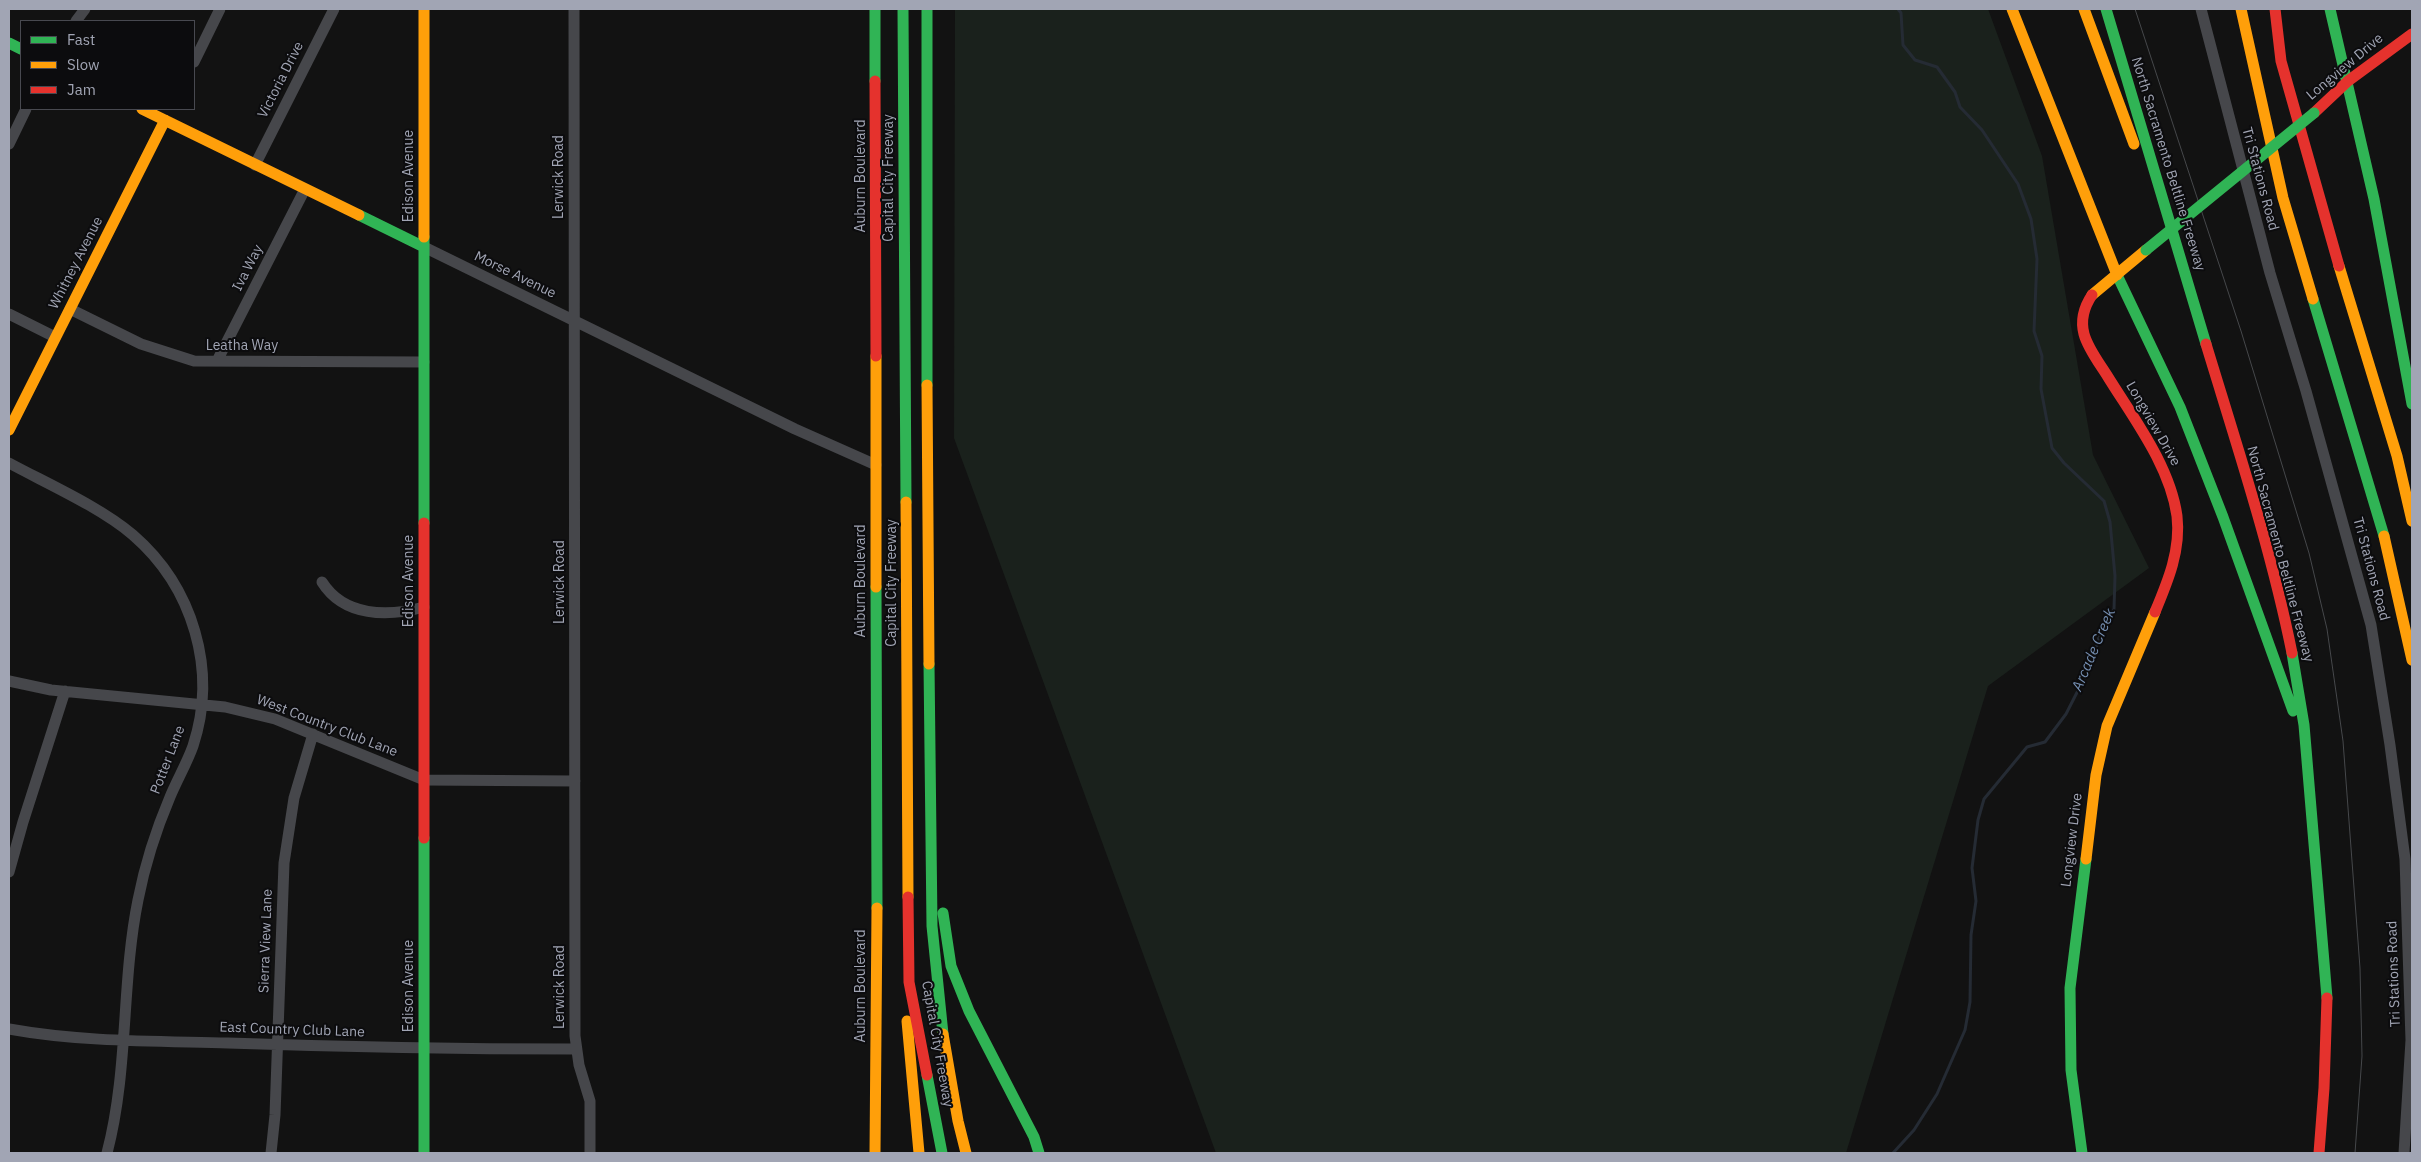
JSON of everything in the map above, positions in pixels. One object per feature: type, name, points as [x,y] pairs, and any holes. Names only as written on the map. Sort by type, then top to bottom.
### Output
[{"type":"main road","name":"Edison Avenue","points":[[424,9],[424,1153]]},
{"type":"main road","name":"Auburn Boulevard","points":[[875,1153],[877,970],[876,9]]},
{"type":"main road","name":"Capital City Freeway","points":[[903,9],[909,982],[942,1153]]},
{"type":"main road","name":"Capital City Freeway","points":[[927,9],[930,768],[933,936],[941,1024],[958,1121],[966,1153]]},
{"type":"main road","points":[[2012,9],[2117,274],[2180,407],[2264,628],[2306,753]]},
{"type":"main road","points":[[2084,9],[2136,147],[2156,171]]},
{"type":"main road","name":"North Sacramento Beltline Freeway","points":[[2106,9],[2156,171],[2284,618],[2299,690],[2326,990],[2324,1088],[2319,1153]]},
{"type":"main road","points":[[2241,9],[2283,198],[2388,549],[2412,660]]},
{"type":"main road","points":[[2275,9],[2281,61],[2316,188],[2397,456],[2412,521]]},
{"type":"main road","points":[[2330,9],[2374,198],[2412,404]]},
{"type":"main road","name":"Longview Drive","points":[[2082,1153],[2071,1070],[2070,988],[2072,954],[2096,775],[2107,726],[2168,582],[2177,545],[2178,528],[2174,500],[2162,468],[2082,331],[2081,321],[2086,303],[2092,295],[2117,274],[2314,113],[2348,81],[2412,34]]},
{"type":"main road","name":"Morse Avenue","points":[[144,110],[424,247]]},
{"type":"main road","name":"Whitney Avenue","points":[[9,430],[165,120]]},
{"type":"main road","points":[[930,768],[943,916],[951,966],[969,1011],[1034,1137],[1039,1153]]},
{"type":"main road","points":[[909,982],[906,1031],[919,1153]]},
{"type":"street","points":[[77,20],[86,9]]},
{"type":"street","points":[[195,60],[220,9]]},
{"type":"street","name":"Victoria Drive","points":[[255,164],[334,9]]},
{"type":"street","name":"Lerwick Road","points":[[574,9],[576,1049],[590,1101],[590,1153]]},
{"type":"street","name":"Tri Stations Road","points":[[2201,9],[2270,273],[2306,391],[2371,625],[2405,859],[2411,1040],[2404,1153]]},
{"type":"street","points":[[9,144],[26,110]]},
{"type":"street","name":"Whitney Avenue","points":[[165,120],[170,110]]},
{"type":"street","name":"Iva Way","points":[[217,361],[305,189]]},
{"type":"street","name":"Morse Avenue","points":[[424,247],[795,429],[876,465]]},
{"type":"street","name":"Leatha Way","points":[[70,309],[159,351],[194,361],[424,362]]},
{"type":"street","points":[[9,314],[55,337]]},
{"type":"street","name":"Potter Lane","points":[[9,463],[116,523],[132,535],[156,558],[179,592],[195,630],[202,670],[202,705],[192,746],[157,830],[138,899],[129,962],[119,1098],[107,1153]]},
{"type":"street","points":[[322,582],[340,601],[357,608],[380,613],[396,613],[424,607]]},
{"type":"street","name":"West Country Club Lane","points":[[9,680],[65,691],[250,711],[313,734],[424,780],[575,781]]},
{"type":"street","points":[[9,872],[65,691]]},
{"type":"street","name":"Sierra View Lane","points":[[271,1153],[283,878],[288,830],[302,766],[313,734]]},
{"type":"street","name":"East Country Club Lane","points":[[9,1029],[61,1036],[124,1040],[424,1050],[576,1049]]},
{"type":"shaded area","points":[[955,9],[1988,9],[2042,156],[2093,455],[2149,568],[1988,686],[1846,1153],[1216,1153],[954,438]]},
{"type":"waterway","name":"Arcade Creek","points":[[1893,1153],[1914,1130],[1937,1094],[1965,1030],[1970,1002],[1971,935],[1976,901],[1972,868],[1978,820],[1984,799],[2027,747],[2045,742],[2066,714],[2091,665],[2099,637],[2114,609],[2115,576],[2110,522],[2104,501],[2064,463],[2052,448],[2041,389],[2042,356],[2034,331],[2037,259],[2031,219],[2018,184],[1982,130],[1960,107],[1955,92],[1937,67],[1915,60],[1903,45],[1901,13],[1898,9]]},
{"type":"tram line","points":[[2135,9],[2241,331],[2309,553],[2327,629],[2343,741],[2360,968],[2362,1056],[2355,1153]]},
{"type":"traffic: fast","points":[[875,9],[875,81]]},
{"type":"traffic: fast","points":[[903,9],[906,502]]},
{"type":"traffic: fast","points":[[927,9],[927,385]]},
{"type":"traffic: fast","points":[[2106,9],[2206,344]]},
{"type":"traffic: fast","points":[[2330,9],[2374,199],[2412,404]]},
{"type":"traffic: fast","points":[[9,43],[20,48]]},
{"type":"traffic: fast","points":[[2146,250],[2314,113]]},
{"type":"traffic: fast","points":[[359,215],[424,247]]},
{"type":"traffic: fast","points":[[424,237],[424,523]]},
{"type":"traffic: fast","points":[[2117,275],[2180,407],[2223,517],[2293,711]]},
{"type":"traffic: fast","points":[[2313,299],[2384,536]]},
{"type":"traffic: fast","points":[[876,587],[877,908]]},
{"type":"traffic: fast","points":[[2292,653],[2304,725],[2327,998]]},
{"type":"traffic: fast","points":[[929,664],[932,926],[943,1034]]},
{"type":"traffic: fast","points":[[424,838],[424,1153]]},
{"type":"traffic: fast","points":[[2082,1153],[2071,1070],[2070,988],[2086,859]]},
{"type":"traffic: fast","points":[[943,913],[951,966],[969,1011],[1034,1137],[1039,1153]]},
{"type":"traffic: fast","points":[[927,1075],[942,1153]]},
{"type":"traffic: slow","points":[[424,9],[424,237]]},
{"type":"traffic: slow","points":[[2012,9],[2117,275]]},
{"type":"traffic: slow","points":[[2084,9],[2134,144]]},
{"type":"traffic: slow","points":[[2241,9],[2283,198],[2313,299]]},
{"type":"traffic: slow","points":[[144,110],[359,215]]},
{"type":"traffic: slow","points":[[9,430],[165,120]]},
{"type":"traffic: slow","points":[[2092,295],[2146,250]]},
{"type":"traffic: slow","points":[[2339,266],[2397,456],[2412,521]]},
{"type":"traffic: slow","points":[[876,356],[876,587]]},
{"type":"traffic: slow","points":[[927,385],[929,664]]},
{"type":"traffic: slow","points":[[906,502],[908,897]]},
{"type":"traffic: slow","points":[[2384,536],[2412,660]]},
{"type":"traffic: slow","points":[[2086,859],[2096,775],[2107,726],[2155,612]]},
{"type":"traffic: slow","points":[[875,1153],[877,908]]},
{"type":"traffic: slow","points":[[907,1021],[919,1153]]},
{"type":"traffic: slow","points":[[943,1034],[958,1121],[966,1153]]},
{"type":"traffic: jam","points":[[2275,9],[2281,61],[2339,266]]},
{"type":"traffic: jam","points":[[2314,113],[2348,81],[2412,34]]},
{"type":"traffic: jam","points":[[875,81],[876,356]]},
{"type":"traffic: jam","points":[[2092,295],[2083,318],[2086,340],[2159,461],[2173,497],[2177,516],[2178,529],[2175,553],[2169,577],[2155,612]]},
{"type":"traffic: jam","points":[[2206,344],[2264,536],[2292,653]]},
{"type":"traffic: jam","points":[[424,523],[424,838]]},
{"type":"traffic: jam","points":[[908,897],[909,982],[927,1075]]},
{"type":"traffic: jam","points":[[2319,1153],[2324,1088],[2327,998]]}]
